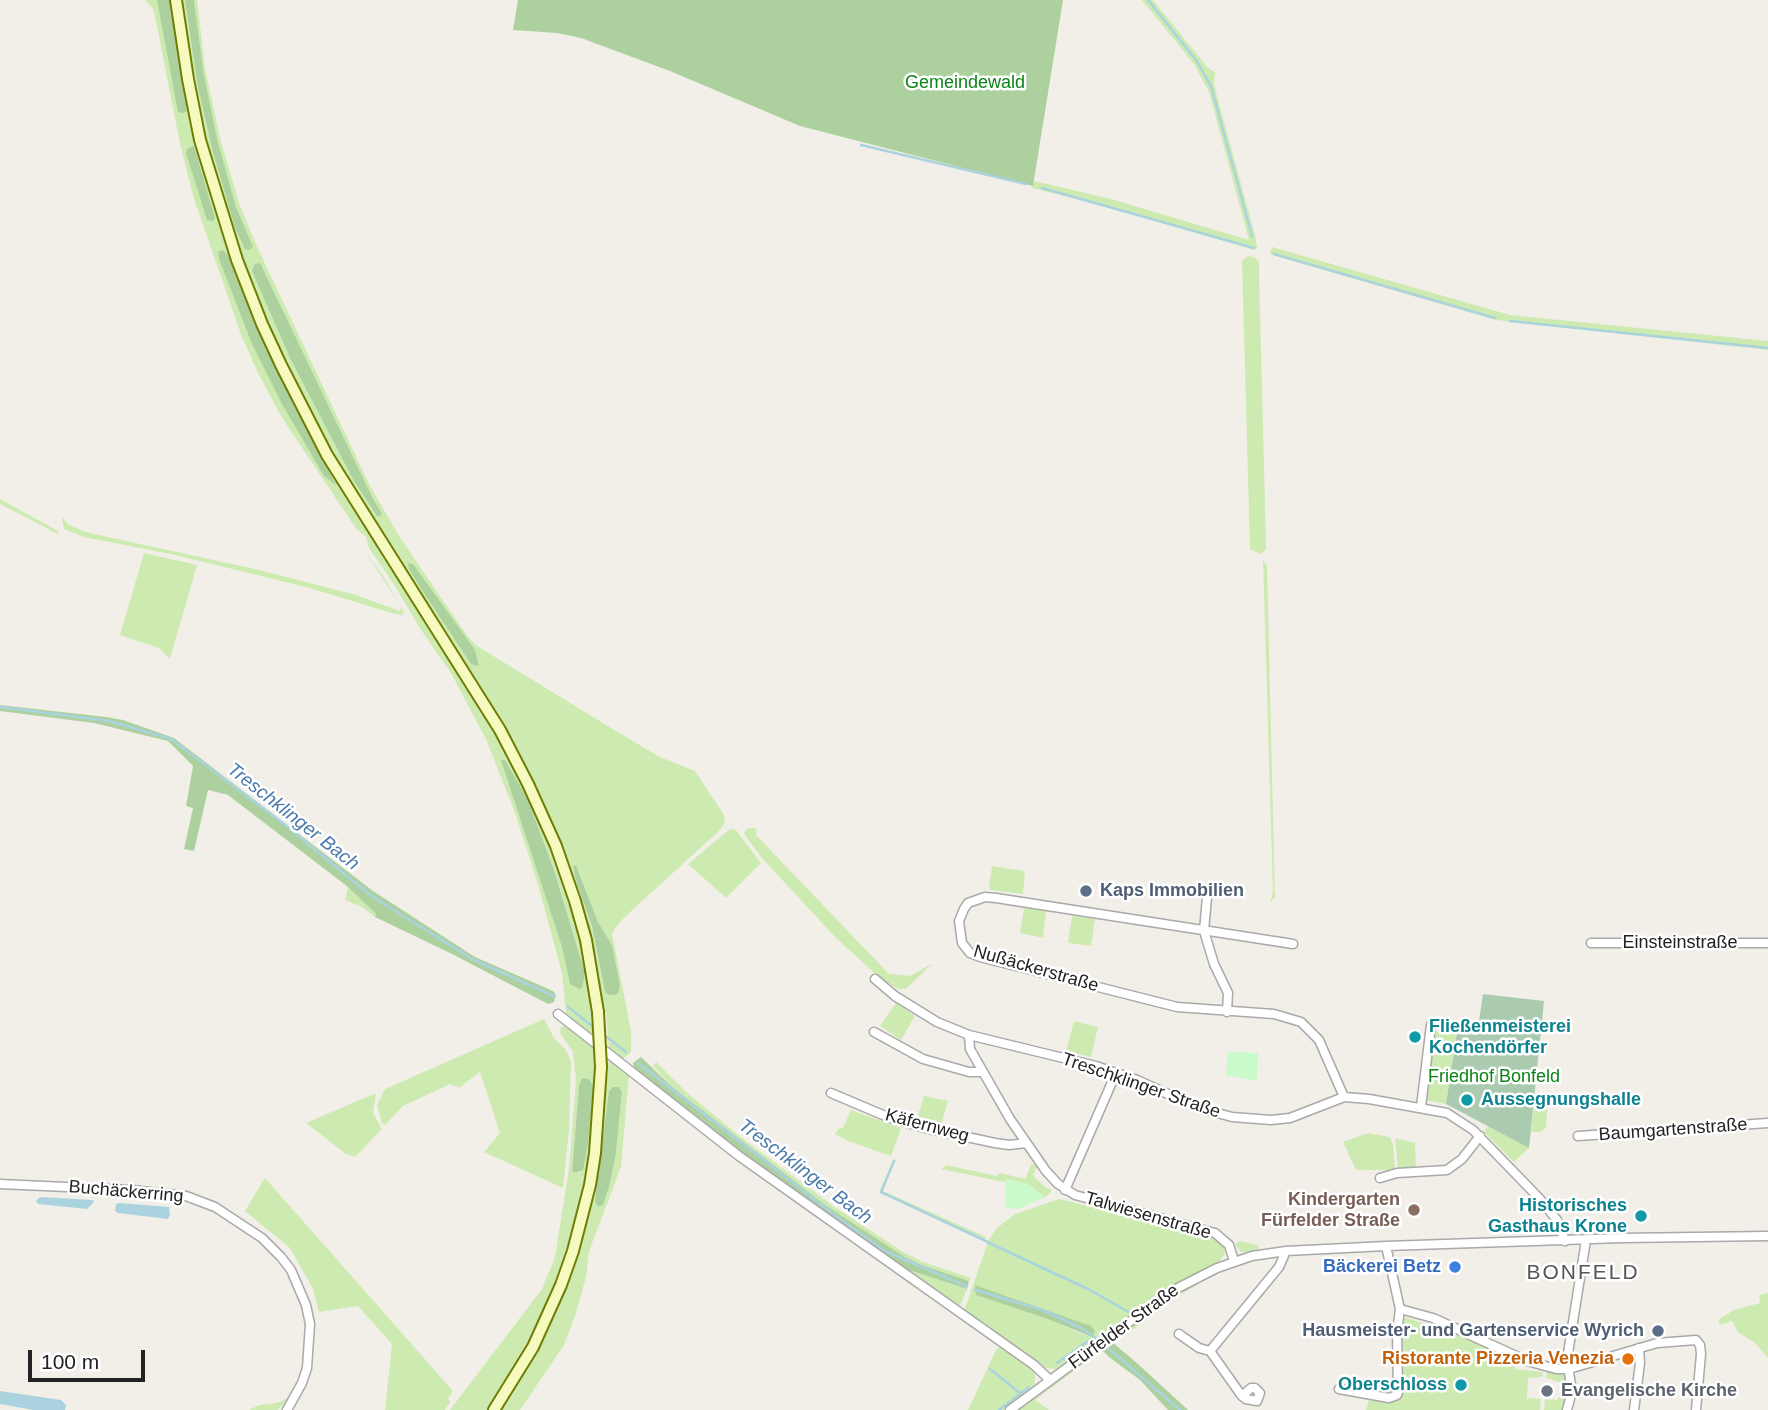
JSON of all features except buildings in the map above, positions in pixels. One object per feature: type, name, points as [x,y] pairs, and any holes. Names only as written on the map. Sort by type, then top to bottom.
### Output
[{"type":"main road","points":[[176,0],[200,140],[237,260],[262,324],[327,455],[494,719],[556,846],[586,940],[598,1012],[601,1067],[595,1153],[587,1197],[561,1285],[533,1347],[494,1410]]},
{"type":"street","name":"Nußäckerstraße","points":[[1293,944],[985,897],[968,904],[959,921],[962,943],[970,953],[980,957],[1177,1007],[1274,1014],[1301,1022],[1319,1040],[1344,1097]]},
{"type":"street","points":[[1207,897],[1204,931],[1214,964],[1227,993],[1227,1012]]},
{"type":"street","name":"Einsteinstraße","points":[[1591,943],[1768,943]]},
{"type":"street","name":"Treschklinger Straße","points":[[875,979],[911,1008],[970,1035],[1116,1073],[1199,1108],[1250,1120],[1290,1118],[1344,1097],[1447,1113],[1480,1136],[1551,1211],[1562,1230],[1564,1241]]},
{"type":"street","points":[[558,1014],[739,1156],[1034,1365],[1050,1380]]},
{"type":"street","points":[[1421,1107],[1431,1025]]},
{"type":"street","points":[[874,1032],[923,1059],[969,1072],[983,1072]]},
{"type":"street","name":"Talwiesenstraße","points":[[970,1035],[970,1049],[1026,1143],[1046,1171],[1065,1189],[1087,1199],[1216,1233],[1229,1245],[1234,1261]]},
{"type":"street","points":[[1065,1189],[1116,1073]]},
{"type":"street","name":"Käfernweg","points":[[831,1093],[890,1118],[937,1131],[1005,1145],[1026,1143]]},
{"type":"street","name":"Baumgartenstraße","points":[[1578,1136],[1768,1124]]},
{"type":"street","points":[[1380,1178],[1397,1172],[1447,1170],[1462,1159],[1480,1136]]},
{"type":"street","name":"Buchäckerring","points":[[0,1184],[132,1190],[186,1196],[215,1207],[262,1238],[291,1270],[306,1305],[310,1324],[307,1368],[302,1383],[286,1409]]},
{"type":"street","name":"Fürfelder Straße","points":[[1010,1410],[1170,1292],[1234,1261],[1286,1251],[1385,1246],[1768,1236]]},
{"type":"street","points":[[1567,1410],[1572,1391],[1569,1347],[1586,1240]]},
{"type":"street","points":[[1339,1389],[1380,1397],[1397,1395],[1397,1332],[1400,1309],[1385,1246]]},
{"type":"street","points":[[1210,1351],[1279,1267],[1286,1251]]},
{"type":"street","points":[[1400,1309],[1433,1318],[1539,1366],[1569,1369],[1669,1341],[1696,1340],[1700,1345],[1696,1410]]},
{"type":"street","points":[[1179,1334],[1199,1348],[1210,1351],[1242,1396]]},
{"type":"street","points":[[1634,1410],[1640,1363],[1639,1348]]},
{"type":"green space","points":[[145,0],[170,0],[182,80],[211,198],[227,249],[276,367],[353,507],[496,732],[552,847],[581,941],[592,1003],[593,1037],[566,1014],[562,973],[538,884],[514,810],[486,739],[451,673],[369,548],[366,537],[357,530],[281,416],[242,337],[194,199],[153,9]],"holes":[[[536,865],[554,870],[585,973],[581,988],[570,984],[562,947]]]},
{"type":"green space","points":[[157,0],[169,0],[187,111],[183,113],[178,112]]},
{"type":"green space","points":[[180,0],[197,0],[205,68],[220,138],[240,206],[370,486],[401,539],[468,637],[477,646],[660,757],[695,771],[724,815],[725,822],[720,830],[629,913],[612,934],[631,1031],[631,1052],[624,1058],[609,1049],[606,1012],[603,1011],[588,927],[561,845],[498,715],[329,448],[285,362],[259,305],[235,238],[206,139]],"holes":[[[573,867],[578,869],[598,922],[612,945],[605,992],[592,926]]]},
{"type":"green space","points":[[185,0],[194,0],[203,70],[217,139],[236,207],[253,247],[249,250],[245,249],[235,228],[212,148],[198,87]]},
{"type":"green space","name":"Gemeindewald","points":[[518,0],[1063,0],[1033,186],[800,126],[670,71],[581,38],[557,33],[513,30]]},
{"type":"green space","points":[[1142,0],[1153,0],[1208,68],[1215,72],[1214,85],[1255,235],[1257,248],[1254,250],[1032,188],[1034,181],[1111,199],[1249,240],[1209,92],[1194,64]]},
{"type":"green space","points":[[194,146],[215,218],[213,221],[207,220],[186,153],[188,148]]},
{"type":"green space","points":[[1272,247],[1510,315],[1768,341],[1768,350],[1496,320],[1272,255]]},
{"type":"green space","points":[[223,250],[228,255],[255,325],[336,485],[324,476],[282,404],[252,344],[219,259],[218,252]]},
{"type":"green space","points":[[1248,256],[1259,262],[1266,545],[1261,554],[1250,549],[1242,261]]},
{"type":"green space","points":[[260,263],[382,514],[380,516],[377,516],[354,481],[290,358],[252,271],[255,264]]},
{"type":"green space","points":[[0,499],[58,531],[58,534],[0,504]]},
{"type":"green space","points":[[62,517],[69,525],[85,532],[255,569],[356,595],[400,611],[401,607],[365,551],[382,574],[404,612],[402,615],[395,614],[306,587],[175,555],[84,537],[64,529]]},
{"type":"green space","points":[[144,553],[197,565],[170,659],[159,648],[120,635]]},
{"type":"green space","points":[[1263,560],[1267,566],[1275,897],[1270,903],[1273,892]]},
{"type":"green space","points":[[408,563],[413,564],[475,650],[479,666],[471,664],[422,590]]},
{"type":"green space","points":[[0,705],[123,720],[174,738],[373,891],[475,957],[553,991],[556,995],[554,1002],[548,1004],[375,917],[376,914],[348,887],[228,795],[208,790],[194,851],[184,849],[193,808],[186,806],[193,766],[168,741],[94,723],[0,711]]},
{"type":"green space","points":[[501,760],[505,760],[527,798],[554,870],[585,973],[582,988],[570,984],[562,947]]},
{"type":"green space","points":[[730,829],[736,830],[761,863],[726,898],[688,864]]},
{"type":"green space","points":[[746,829],[757,829],[756,835],[889,974],[910,976],[933,963],[906,989],[898,989],[880,978],[836,938],[761,857],[744,834]]},
{"type":"green space","points":[[576,865],[598,922],[612,945],[620,985],[618,993],[614,995],[605,992],[592,926],[573,867]]},
{"type":"green space","points":[[992,866],[1025,871],[1023,894],[991,890],[989,887]]},
{"type":"green space","points":[[348,887],[376,914],[375,917],[362,907],[345,900]]},
{"type":"green space","points":[[1024,908],[1046,911],[1043,938],[1020,933]]},
{"type":"green space","points":[[1072,916],[1095,919],[1091,946],[1068,943]]},
{"type":"green space","name":"Friedhof Bonfeld","points":[[1483,994],[1544,1001],[1529,1148],[1446,1104],[1457,1033],[1477,1035]]},
{"type":"green space","points":[[896,1003],[915,1016],[901,1040],[880,1026]]},
{"type":"green space","points":[[544,1019],[554,1038],[566,1050],[571,1062],[569,1130],[563,1188],[484,1152],[500,1133],[480,1072],[459,1088],[450,1084],[403,1106],[385,1125],[382,1123],[377,1105],[385,1089]]},
{"type":"green space","points":[[1074,1021],[1098,1027],[1091,1057],[1066,1051]]},
{"type":"green space","points":[[567,1025],[595,1047],[592,1144],[577,1219],[545,1310],[506,1383],[487,1410],[450,1410],[542,1289],[555,1257],[569,1169],[576,1080],[573,1052],[560,1033],[561,1027]],"holes":[[[582,1078],[580,1173],[572,1170],[579,1085]]]},
{"type":"green space","points":[[1433,1031],[1457,1033],[1446,1104],[1425,1100]]},
{"type":"green space","points":[[1228,1052],[1258,1053],[1257,1081],[1226,1075]]},
{"type":"green space","points":[[641,1057],[671,1086],[828,1207],[905,1257],[969,1281],[967,1289],[900,1267],[719,1138],[634,1069],[633,1063]]},
{"type":"green space","points":[[609,1058],[629,1075],[621,1167],[589,1251],[586,1277],[576,1313],[564,1345],[520,1410],[499,1410],[541,1342],[575,1260],[588,1220],[600,1154]],"holes":[[[619,1087],[622,1093],[610,1183],[595,1200],[609,1091]]]},
{"type":"green space","points":[[656,1062],[686,1092],[742,1138],[833,1206],[903,1252],[923,1262],[971,1278],[969,1281],[905,1257],[828,1207],[671,1086],[653,1066]]},
{"type":"green space","points":[[582,1078],[589,1079],[593,1086],[583,1170],[576,1173],[572,1171],[579,1085]]},
{"type":"green space","points":[[613,1087],[619,1087],[622,1092],[616,1153],[603,1205],[597,1206],[595,1200],[609,1091]]},
{"type":"green space","points":[[376,1093],[373,1113],[382,1129],[355,1157],[346,1154],[306,1123]]},
{"type":"green space","points":[[924,1096],[948,1101],[941,1126],[917,1120]]},
{"type":"green space","points":[[1535,1097],[1548,1098],[1546,1128],[1540,1132],[1531,1132]]},
{"type":"green space","points":[[851,1110],[901,1128],[891,1156],[835,1134],[839,1128],[843,1128]]},
{"type":"green space","points":[[1488,1126],[1529,1148],[1514,1162],[1484,1132]]},
{"type":"green space","points":[[1368,1133],[1390,1137],[1395,1170],[1356,1170],[1343,1142]]},
{"type":"green space","points":[[1395,1138],[1415,1143],[1416,1167],[1398,1168]]},
{"type":"green space","points":[[893,1160],[883,1191],[986,1237],[983,1241],[880,1192]]},
{"type":"green space","points":[[1032,1163],[1037,1167],[1033,1175],[1046,1188],[1051,1189],[1045,1197],[1028,1184],[1006,1179],[1004,1182],[941,1169],[946,1165],[1025,1179]]},
{"type":"green space","points":[[265,1178],[453,1391],[445,1410],[385,1410],[392,1344],[358,1306],[319,1312],[313,1289],[290,1248],[245,1211]]},
{"type":"green space","points":[[1006,1179],[1028,1184],[1045,1197],[1018,1209],[1005,1207]]},
{"type":"green space","points":[[1059,1199],[1209,1235],[1220,1240],[1225,1254],[1219,1261],[1169,1288],[1065,1364],[1056,1369],[1046,1368],[964,1311],[989,1239],[997,1228],[1015,1214]],"holes":[[[975,1286],[1009,1297],[1092,1337]]]},
{"type":"green space","points":[[1239,1241],[1258,1245],[1259,1251],[1241,1252],[1235,1245]]},
{"type":"green space","points":[[900,1267],[967,1289],[961,1304],[959,1305]]},
{"type":"green space","points":[[1194,1281],[1197,1285],[1173,1299],[1123,1337],[1120,1333],[1174,1293]]},
{"type":"green space","points":[[975,1285],[1091,1326],[1095,1331],[1092,1337],[976,1295]]},
{"type":"green space","points":[[1768,1293],[1768,1358],[1755,1343],[1738,1332],[1732,1321],[1720,1325],[1718,1320],[1734,1310],[1760,1303],[1759,1295]]},
{"type":"green space","points":[[1406,1318],[1452,1332],[1513,1360],[1515,1369],[1543,1372],[1542,1377],[1528,1378],[1527,1398],[1541,1399],[1540,1410],[1366,1410],[1369,1400],[1395,1400],[1403,1390],[1402,1320]]},
{"type":"green space","points":[[1110,1340],[1112,1342],[1035,1400],[1049,1410],[1015,1410]]},
{"type":"green space","points":[[1112,1342],[1188,1410],[1168,1410],[1140,1380],[1102,1350]]},
{"type":"green space","points":[[1001,1346],[1032,1368],[1035,1384],[1003,1410],[968,1410],[996,1350]]},
{"type":"green space","points":[[1547,1372],[1564,1373],[1568,1380],[1567,1398],[1562,1410],[1544,1410],[1545,1399],[1557,1400],[1565,1395],[1566,1384],[1546,1378]]},
{"type":"green space","points":[[290,1397],[278,1410],[249,1410],[259,1405],[277,1403]]},
{"type":"water","points":[[40,1197],[94,1202],[87,1209],[38,1204],[36,1201]]},
{"type":"water","points":[[116,1204],[169,1207],[170,1215],[168,1219],[118,1213],[115,1211]]},
{"type":"water","points":[[0,1391],[61,1400],[66,1405],[65,1410],[33,1410],[0,1404]]},
{"type":"waterway","points":[[1148,0],[1196,60],[1211,86],[1252,236]]},
{"type":"waterway","points":[[861,145],[1026,184]]},
{"type":"waterway","points":[[1042,188],[1254,248]]},
{"type":"waterway","points":[[1274,254],[1495,318]]},
{"type":"waterway","points":[[1510,321],[1768,348]]},
{"type":"waterway","name":"Treschklinger Bach","points":[[0,707],[109,721],[171,739],[284,824],[370,895],[472,959],[554,996]]},
{"type":"waterway","name":"Treschklinger Bach","points":[[568,1007],[596,1029]]},
{"type":"waterway","name":"Treschklinger Bach","points":[[604,1035],[626,1052]]},
{"type":"waterway","name":"Treschklinger Bach","points":[[638,1063],[885,1251],[966,1286]]},
{"type":"waterway","points":[[894,1161],[881,1192],[986,1241]]},
{"type":"waterway","points":[[987,1242],[1088,1289],[1132,1314]]},
{"type":"waterway","name":"Treschklinger Bach","points":[[975,1290],[1043,1310],[1081,1328],[1097,1339]]},
{"type":"waterway","points":[[1057,1363],[1094,1337]]},
{"type":"waterway","name":"Treschklinger Bach","points":[[1108,1348],[1180,1410]]},
{"type":"waterway","points":[[990,1369],[1021,1394]]},
{"type":"waterway","points":[[999,1410],[1029,1387]]},
{"type":"place","name":"Kaps Immobilien","points":[[1086,891]]},
{"type":"place","name":"Fließenmeisterei Kochendörfer","points":[[1415,1037]]},
{"type":"place","name":"Aussegnungshalle","points":[[1467,1100]]},
{"type":"place","name":"Kindergarten Fürfelder Straße","points":[[1414,1210]]},
{"type":"place","name":"Historisches Gasthaus Krone","points":[[1641,1216]]},
{"type":"place","name":"Bäckerei Betz","points":[[1455,1267]]},
{"type":"place","name":"Hausmeister- und Gartenservice Wyrich","points":[[1658,1331]]},
{"type":"place","name":"Ristorante Pizzeria Venezia","points":[[1628,1359]]},
{"type":"place","name":"Oberschloss","points":[[1461,1385]]},
{"type":"place","name":"Evangelische Kirche","points":[[1547,1391]]},
{"type":"district","name":"BONFELD","points":[[1583,1273]]}]
